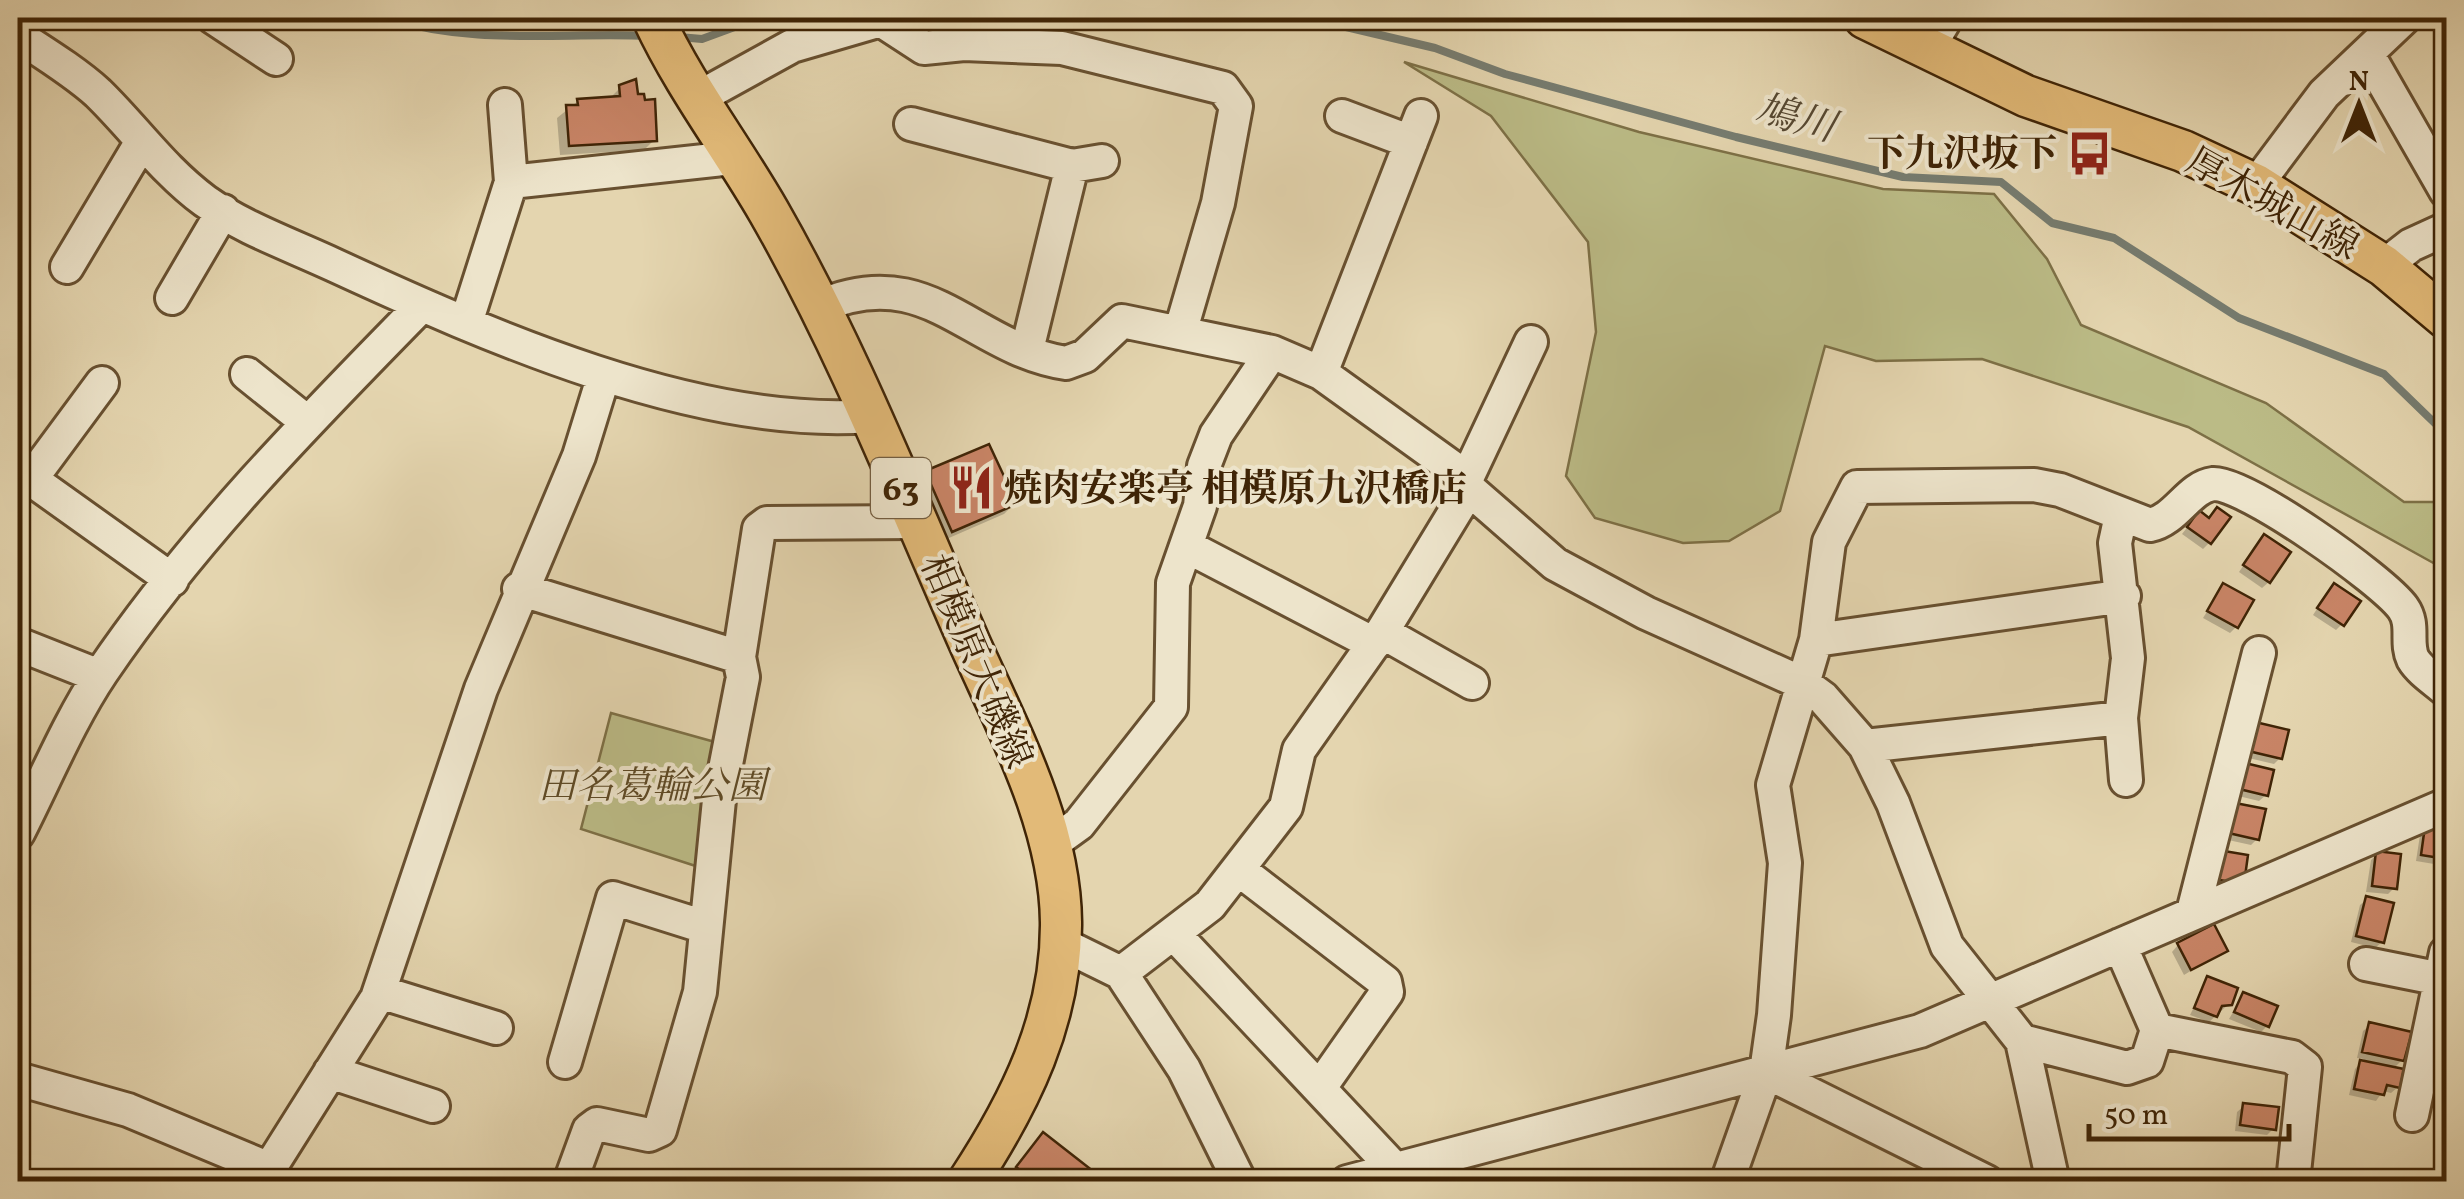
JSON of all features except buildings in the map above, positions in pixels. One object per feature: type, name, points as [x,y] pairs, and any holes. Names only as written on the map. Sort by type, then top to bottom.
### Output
[{"type":"main road","name":"相模原大磯線","points":[[652,18],[696,99],[768,210],[818,307],[1002,715],[1050,845],[1059,893],[1055,999],[1032,1069],[968,1182]]},
{"type":"main road","name":"厚木城山線","points":[[1866,18],[1936,34],[2026,96],[2184,151],[2256,184],[2384,266],[2446,318]]},
{"type":"street","points":[[214,18],[276,59]]},
{"type":"street","points":[[2256,184],[2324,94],[2368,55],[2401,18]]},
{"type":"street","points":[[696,99],[792,46],[881,20],[924,48],[964,44],[1062,48],[1223,88],[1236,106],[1218,203],[1180,332]]},
{"type":"street","points":[[18,38],[97,92],[169,172],[223,211],[422,306],[604,376],[782,413],[819,418],[870,416]]},
{"type":"street","points":[[2368,55],[2442,174]]},
{"type":"street","points":[[466,323],[511,182],[505,105]]},
{"type":"street","points":[[1322,373],[1416,129],[1342,116]]},
{"type":"street","points":[[911,124],[1087,163],[1028,350]]},
{"type":"street","points":[[66,267],[141,142]]},
{"type":"street","points":[[511,182],[732,158]]},
{"type":"street","points":[[172,298],[223,211]]},
{"type":"street","points":[[2384,266],[2410,245],[2446,229]]},
{"type":"street","points":[[818,307],[862,291],[901,293],[1028,350],[1072,362],[1122,321],[1272,352],[1322,373],[1468,483],[1555,564],[1646,613],[1804,684],[1823,698],[1865,746],[1894,803],[1946,946],[2022,1041],[2054,1182]]},
{"type":"street","points":[[21,816],[99,676],[172,580],[307,422],[422,306]]},
{"type":"street","points":[[1121,973],[1210,906],[1286,807],[1300,750],[1378,638],[1468,483],[1530,342]]},
{"type":"street","points":[[1050,845],[1080,824],[1171,708],[1173,583],[1200,506],[1204,466],[1216,435],[1272,352]]},
{"type":"street","points":[[247,374],[307,422]]},
{"type":"street","points":[[18,1079],[128,1110],[264,1175],[380,992],[481,689],[578,456],[604,376]]},
{"type":"street","points":[[99,381],[24,474],[172,580]]},
{"type":"street","points":[[1727,1182],[1766,1072],[1785,884],[1773,785],[1816,640],[1829,542],[1851,495],[1865,484],[2034,485],[2060,490],[2120,515],[2159,523],[2202,488],[2226,486],[2318,537],[2380,584],[2408,616],[2414,660],[2446,690]]},
{"type":"street","points":[[2120,515],[2115,543],[2128,658],[2121,718],[2126,780]]},
{"type":"street","points":[[570,1182],[590,1130],[597,1124],[649,1135],[660,1130],[700,992],[719,800],[743,677],[739,658],[762,525],[916,522]]},
{"type":"street","points":[[1188,546],[1472,683]]},
{"type":"street","points":[[519,590],[739,658]]},
{"type":"street","points":[[1816,640],[2124,596]]},
{"type":"street","points":[[18,644],[99,676]]},
{"type":"street","points":[[2193,912],[2259,654]]},
{"type":"street","points":[[1865,746],[2121,718]]},
{"type":"street","points":[[1347,1182],[1400,1176],[1920,1031],[2446,805]]},
{"type":"street","points":[[1238,869],[1385,982],[1387,992],[1321,1086]]},
{"type":"street","points":[[565,1062],[602,894],[704,927]]},
{"type":"street","points":[[1175,934],[1321,1086],[1400,1176]]},
{"type":"street","points":[[1060,944],[1121,973],[1184,1068],[1240,1182]]},
{"type":"street","points":[[2022,1041],[2135,1068],[2147,1062],[2157,1030],[2120,945]]},
{"type":"street","points":[[2366,964],[2444,966],[2412,1115]]},
{"type":"street","points":[[380,992],[496,1028]]},
{"type":"street","points":[[2157,1030],[2292,1056],[2305,1067],[2293,1182]]},
{"type":"street","points":[[330,1072],[434,1106]]},
{"type":"street","points":[[1766,1072],[1986,1182]]},
{"type":"green space","points":[[1404,62],[1639,132],[1883,189],[1994,194],[2047,259],[2081,325],[2266,403],[2404,502],[2446,502],[2446,570],[2188,427],[1982,359],[1876,361],[1825,346],[1780,511],[1729,541],[1683,543],[1595,518],[1566,476],[1596,332],[1588,242],[1491,116]]},
{"type":"green space","name":"田名葛輪公園","points":[[611,713],[722,744],[705,869],[581,829]]},
{"type":"waterway","name":"鳩川","points":[[387,18],[419,27],[485,35],[650,36]]},
{"type":"waterway","name":"鳩川","points":[[679,37],[702,39],[759,18]]},
{"type":"waterway","name":"鳩川","points":[[1308,18],[1435,48],[1505,74],[1736,137],[1903,177],[2001,182],[2052,223],[2114,238],[2239,318],[2384,374],[2446,434]]},
{"type":"place","name":"下九沢坂下","points":[[2090,153]]},
{"type":"place","name":"焼肉安楽亭 相模原九沢橋店","points":[[971,488]]}]
